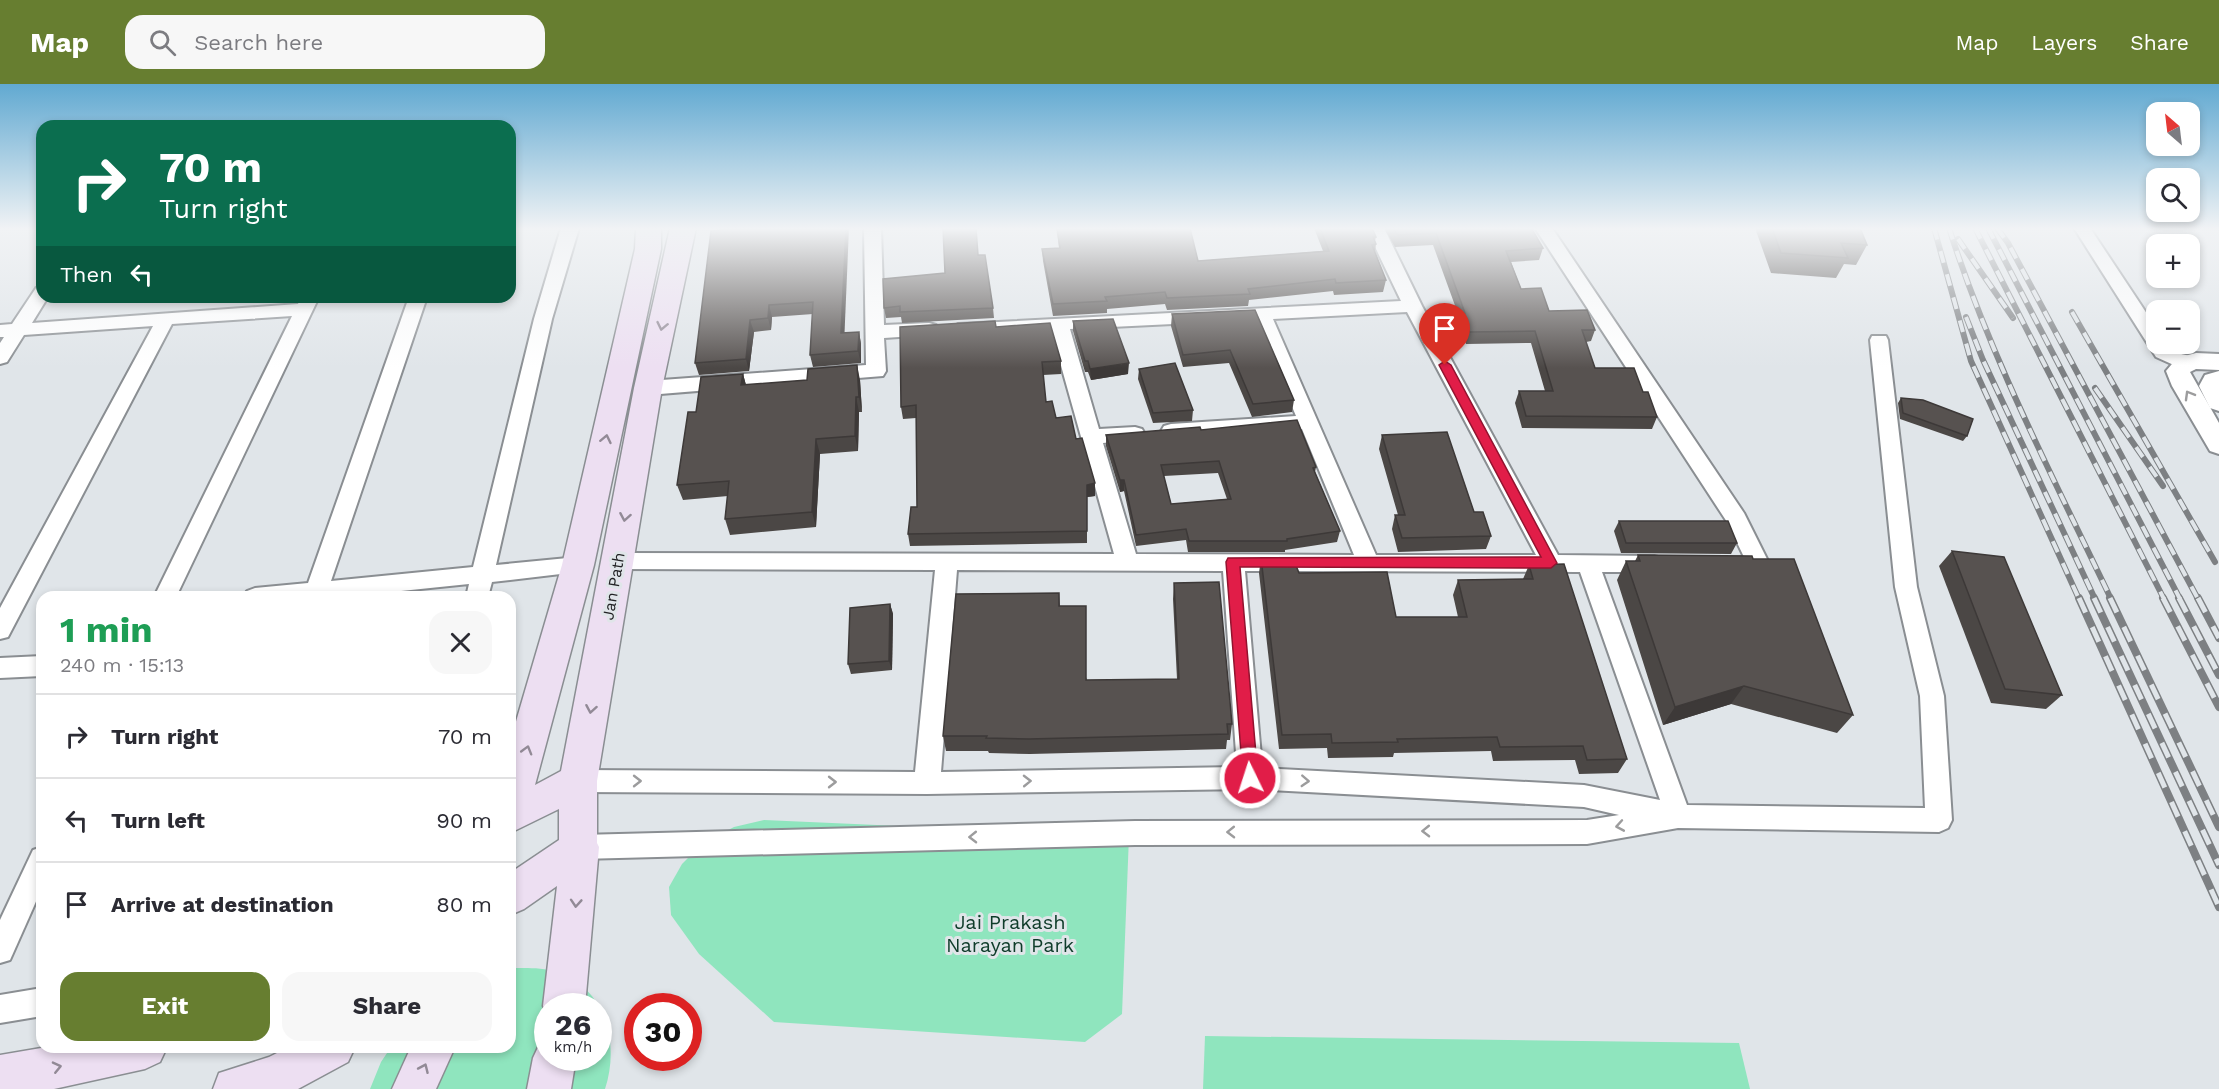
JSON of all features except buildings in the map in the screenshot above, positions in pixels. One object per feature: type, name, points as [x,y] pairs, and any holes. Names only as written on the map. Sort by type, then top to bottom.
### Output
[{"type":"main road","points":[[516,785],[578,565],[642,275]]},
{"type":"main road","name":"Jan Path","points":[[566,993],[573,948],[580,847],[578,781],[648,388],[676,275]]},
{"type":"main road","points":[[516,813],[578,781]]},
{"type":"main road","points":[[516,892],[580,847]]},
{"type":"main road","points":[[0,1077],[15,1076],[118,1053]]},
{"type":"main road","points":[[235,1089],[276,1077],[322,1053]]},
{"type":"main road","points":[[414,1089],[430,1053]]},
{"type":"main road","points":[[549,1089],[552,1071]]},
{"type":"street","points":[[480,586],[543,319],[556,275]]},
{"type":"street","points":[[648,388],[876,371],[873,275]]},
{"type":"street","points":[[1398,275],[1551,563]]},
{"type":"street","points":[[1574,275],[1736,519],[1759,566],[1713,565]]},
{"type":"street","points":[[2112,275],[2163,353],[2176,360],[2187,362],[2219,362]]},
{"type":"street","points":[[0,358],[9,331],[36,299]]},
{"type":"street","points":[[9,331],[166,319],[307,303]]},
{"type":"street","points":[[168,591],[307,303]]},
{"type":"street","points":[[316,591],[416,303]]},
{"type":"street","points":[[875,332],[1413,306]]},
{"type":"street","points":[[1262,314],[1368,562]]},
{"type":"street","points":[[0,630],[166,319]]},
{"type":"street","points":[[1059,324],[1127,562]]},
{"type":"street","points":[[580,847],[1135,833],[1587,832],[1678,816],[1939,820],[1932,696],[1906,587],[1879,340]]},
{"type":"street","points":[[2187,362],[2180,366],[2178,371],[2180,378],[2219,445]]},
{"type":"street","points":[[2219,379],[2211,386],[2219,402]]},
{"type":"street","points":[[1093,437],[1309,422]]},
{"type":"street","points":[[617,561],[1679,564]]},
{"type":"street","points":[[927,783],[947,561]]},
{"type":"street","points":[[1233,562],[1250,778]]},
{"type":"street","points":[[1588,563],[1678,816]]},
{"type":"street","points":[[377,591],[480,586],[578,565]]},
{"type":"street","points":[[0,668],[36,666]]},
{"type":"street","points":[[578,781],[927,783],[1250,778],[1584,796],[1678,816]]},
{"type":"street","points":[[0,950],[36,872]]},
{"type":"street","points":[[0,1009],[36,1003]]},
{"type":"green space","name":"Jai Prakash Narayan Park","points":[[764,820],[1129,836],[1122,1014],[1085,1042],[774,1022],[699,954],[671,915],[669,887],[682,864],[703,843],[734,827]]},
{"type":"green space","points":[[516,968],[557,972],[574,980],[589,993],[534,993],[534,1071],[609,1071],[605,1089],[370,1089],[387,1053],[516,1053]]},
{"type":"green space","points":[[1205,1036],[1739,1043],[1750,1089],[1203,1089]]},
{"type":"railway","points":[[1947,275],[1971,361],[2079,599]]},
{"type":"railway","points":[[1965,275],[2003,370],[2111,599]]},
{"type":"railway","points":[[1983,275],[2013,318]]},
{"type":"railway","points":[[1999,275],[2164,599]]},
{"type":"railway","points":[[2012,275],[2180,599]]},
{"type":"railway","points":[[2025,275],[2198,599]]},
{"type":"railway","points":[[2072,312],[2215,562]]},
{"type":"railway","points":[[1966,317],[1983,360],[2095,599]]},
{"type":"railway","points":[[2095,388],[2163,486]]},
{"type":"railway","points":[[2079,598],[2219,907]]},
{"type":"railway","points":[[2094,598],[2219,865]]},
{"type":"railway","points":[[2110,598],[2219,827]]},
{"type":"railway","points":[[2163,598],[2219,707]]},
{"type":"railway","points":[[2179,598],[2219,675]]},
{"type":"railway","points":[[2198,598],[2219,638]]},
{"type":"route","points":[[1250,778],[1233,562],[1551,563],[1445,365]]}]
